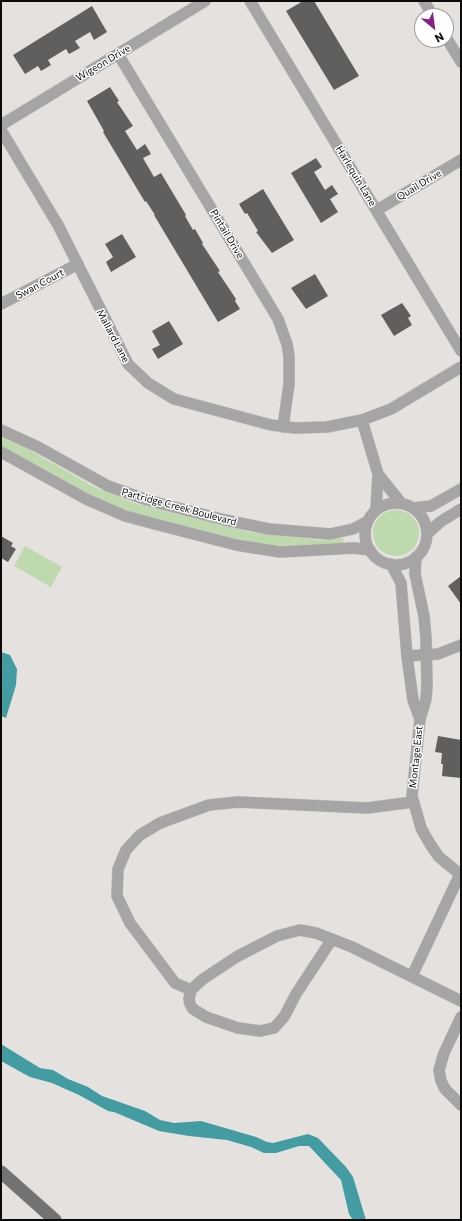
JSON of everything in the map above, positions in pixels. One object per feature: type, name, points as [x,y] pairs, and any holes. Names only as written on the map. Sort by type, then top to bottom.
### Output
[{"type":"main road","points":[[1,1172],[55,1220]]},
{"type":"street","name":"Wigeon Drive","points":[[1,125],[205,1]]},
{"type":"street","name":"Harlequin Lane","points":[[250,1],[461,351]]},
{"type":"street","points":[[453,48],[461,62]]},
{"type":"street","name":"Pintail Drive","points":[[118,54],[281,325],[287,344],[290,370],[283,427]]},
{"type":"street","name":"Mallard Lane","points":[[1,130],[58,225],[128,364],[148,383],[174,400],[255,422],[283,427],[327,427],[362,420],[391,409],[461,367]]},
{"type":"street","name":"Quail Drive","points":[[377,210],[461,160]]},
{"type":"street","name":"Swan Court","points":[[1,304],[78,264]]},
{"type":"street","points":[[362,420],[378,474],[376,510]]},
{"type":"street","name":"Partridge Creek Boulevard","points":[[1,430],[20,438],[108,486],[147,500],[225,520],[269,529],[330,534],[353,529],[368,520]]},
{"type":"street","points":[[1,452],[86,499],[125,516],[151,523],[236,545],[280,552],[354,548],[370,550]]},
{"type":"street","points":[[378,474],[401,503]]},
{"type":"street","points":[[414,508],[439,503],[461,489]]},
{"type":"street","points":[[401,503],[414,508],[424,519],[427,534],[424,547],[416,557],[404,563],[391,564],[379,559],[370,550],[365,538],[368,520],[376,510],[387,504],[401,503]]},
{"type":"street","points":[[427,534],[440,522],[461,509]]},
{"type":"street","name":"Montage East","points":[[416,557],[415,574],[424,616],[427,655],[426,699],[420,719],[412,781],[413,802],[421,828],[430,844],[439,857],[461,875]]},
{"type":"street","name":"Montage East","points":[[391,564],[401,583],[407,656],[413,700],[420,719]]},
{"type":"street","points":[[407,656],[427,655],[449,651],[461,645]]},
{"type":"street","points":[[191,990],[175,983],[130,923],[117,896],[118,869],[126,850],[140,835],[160,823],[209,805],[238,802],[366,808],[413,802]]},
{"type":"street","points":[[412,976],[461,875]]},
{"type":"street","points":[[332,939],[296,994],[284,1017],[274,1028],[260,1031],[238,1028],[206,1017],[192,1010],[189,999],[191,990],[203,979],[238,956],[284,933],[300,930],[332,939],[352,947],[461,1001]]},
{"type":"street","points":[[461,1017],[444,1052],[439,1070],[441,1081],[445,1089],[461,1105]]},
{"type":"green space","points":[[1,437],[26,448],[94,487],[137,504],[254,533],[320,540],[343,538],[344,543],[293,546],[270,545],[232,538],[139,515],[116,507],[88,494],[1,446]]},
{"type":"green space","points":[[392,510],[400,510],[409,514],[415,520],[419,533],[415,546],[409,552],[400,556],[392,556],[383,552],[377,546],[373,537],[373,529],[377,520],[383,514]]},
{"type":"green space","points":[[25,546],[62,567],[51,587],[14,566]]},
{"type":"water","points":[[1,652],[10,655],[17,669],[16,685],[6,718],[1,716]]},
{"type":"water","points":[[1,1044],[40,1068],[53,1070],[68,1079],[88,1087],[102,1096],[145,1111],[160,1120],[174,1123],[201,1121],[273,1143],[308,1134],[318,1138],[346,1167],[353,1177],[366,1220],[353,1220],[349,1214],[341,1180],[309,1146],[299,1146],[276,1153],[264,1153],[251,1147],[227,1140],[159,1131],[114,1112],[108,1111],[79,1095],[52,1083],[30,1077],[10,1066],[1,1061]]},
{"type":"building","points":[[303,1],[314,1],[359,76],[334,90],[286,11]]},
{"type":"building","points":[[92,6],[107,32],[94,40],[90,32],[75,41],[80,48],[69,54],[66,49],[48,60],[51,65],[41,71],[38,66],[25,74],[13,55]]},
{"type":"building","points":[[110,87],[119,101],[117,102],[133,126],[125,131],[137,150],[145,144],[151,154],[143,158],[154,177],[161,173],[186,215],[185,216],[193,230],[195,229],[203,243],[202,244],[220,271],[218,272],[236,299],[235,301],[240,309],[218,322],[155,215],[146,201],[145,202],[103,132],[104,131],[87,101]]},
{"type":"building","points":[[316,158],[322,167],[314,172],[325,190],[332,185],[338,194],[330,199],[338,212],[321,223],[291,173]]},
{"type":"building","points":[[263,189],[294,240],[272,253],[256,232],[258,231],[247,213],[245,214],[239,204]]},
{"type":"building","points":[[122,234],[136,257],[111,272],[106,262],[113,257],[105,244]]},
{"type":"building","points":[[315,274],[328,296],[306,309],[291,288]]},
{"type":"building","points":[[402,303],[411,316],[408,318],[412,325],[394,336],[381,315]]},
{"type":"building","points":[[169,321],[183,344],[158,359],[152,349],[160,345],[152,331]]},
{"type":"building","points":[[1,536],[13,543],[11,546],[16,549],[8,562],[1,558]]},
{"type":"building","points":[[461,576],[461,604],[448,586]]},
{"type":"building","points":[[438,736],[461,740],[461,778],[442,776],[442,753],[435,752]]}]
